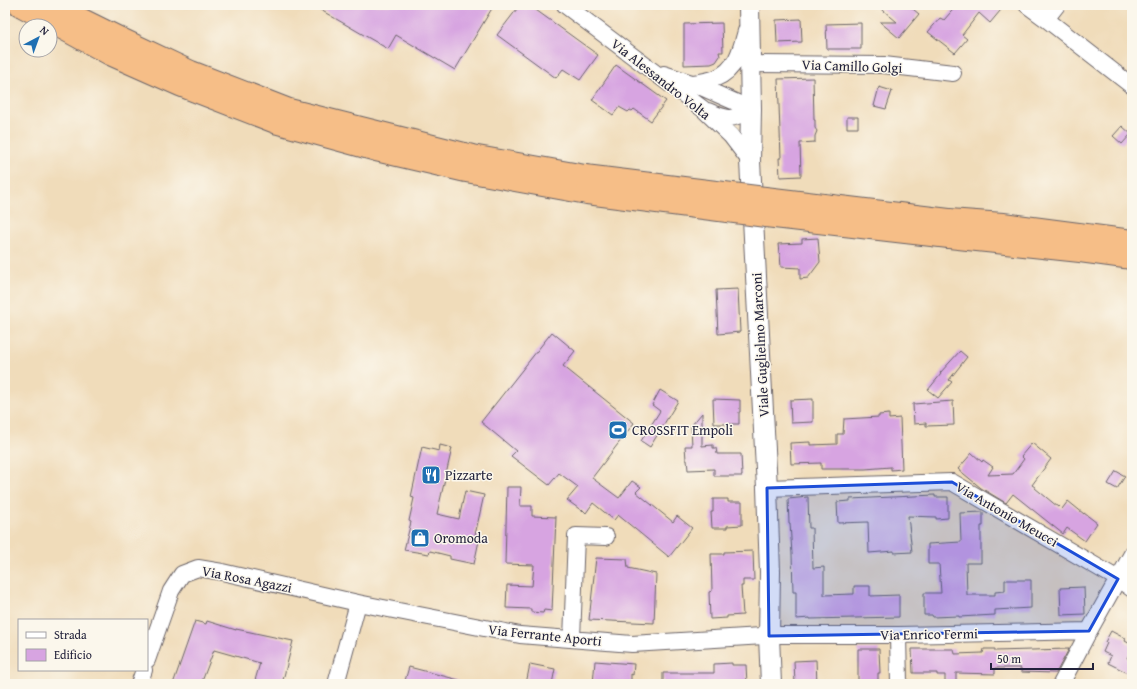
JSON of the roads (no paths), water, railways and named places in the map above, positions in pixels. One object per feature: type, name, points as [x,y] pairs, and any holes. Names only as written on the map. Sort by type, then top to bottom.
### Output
[{"type":"highway","points":[[20,5],[110,54]]},
{"type":"highway","points":[[52,5],[191,72],[289,110],[586,184]]},
{"type":"highway","points":[[5,9],[20,18]]},
{"type":"highway","points":[[58,35],[110,54],[180,85],[285,125],[376,150],[466,171],[586,184],[765,198],[1080,251],[1132,258]]},
{"type":"highway","points":[[949,228],[1002,224],[1132,241]]},
{"type":"street","name":"Via Alessandro Volta","points":[[564,5],[703,109],[731,136],[750,161]]},
{"type":"street","points":[[1027,5],[1046,18],[1132,86]]},
{"type":"street","points":[[1046,18],[1057,5]]},
{"type":"street","points":[[692,83],[716,78],[731,67],[740,52],[750,10]]},
{"type":"street","name":"Viale Guglielmo Marconi","points":[[750,10],[750,161],[767,488],[770,572],[771,684]]},
{"type":"street","name":"Via Camillo Golgi","points":[[751,64],[884,65],[953,73]]},
{"type":"street","points":[[650,68],[692,83],[751,109]]},
{"type":"street","points":[[703,109],[724,118],[732,118],[742,115],[751,109]]},
{"type":"street","name":"Via Antonio Meucci","points":[[767,488],[952,482],[1118,579],[1132,589]]},
{"type":"street","points":[[572,640],[576,536],[606,537]]},
{"type":"street","points":[[1061,684],[1132,554]]},
{"type":"street","name":"Via Rosa Agazzi","points":[[148,657],[171,591],[182,574],[198,568],[222,572],[358,603]]},
{"type":"street","points":[[336,684],[358,603]]},
{"type":"street","name":"Via Ferrante Aporti","points":[[358,603],[520,635],[572,640],[632,644],[770,636]]},
{"type":"street","name":"Via Enrico Fermi","points":[[770,636],[1089,631]]},
{"type":"street","points":[[898,635],[899,684]]},
{"type":"street","points":[[139,684],[144,671]]},
{"type":"place","name":"CROSSFIT Empoli","points":[[618,430]]},
{"type":"place","name":"Pizzarte","points":[[431,475]]},
{"type":"place","name":"Oromoda","points":[[420,538]]}]
